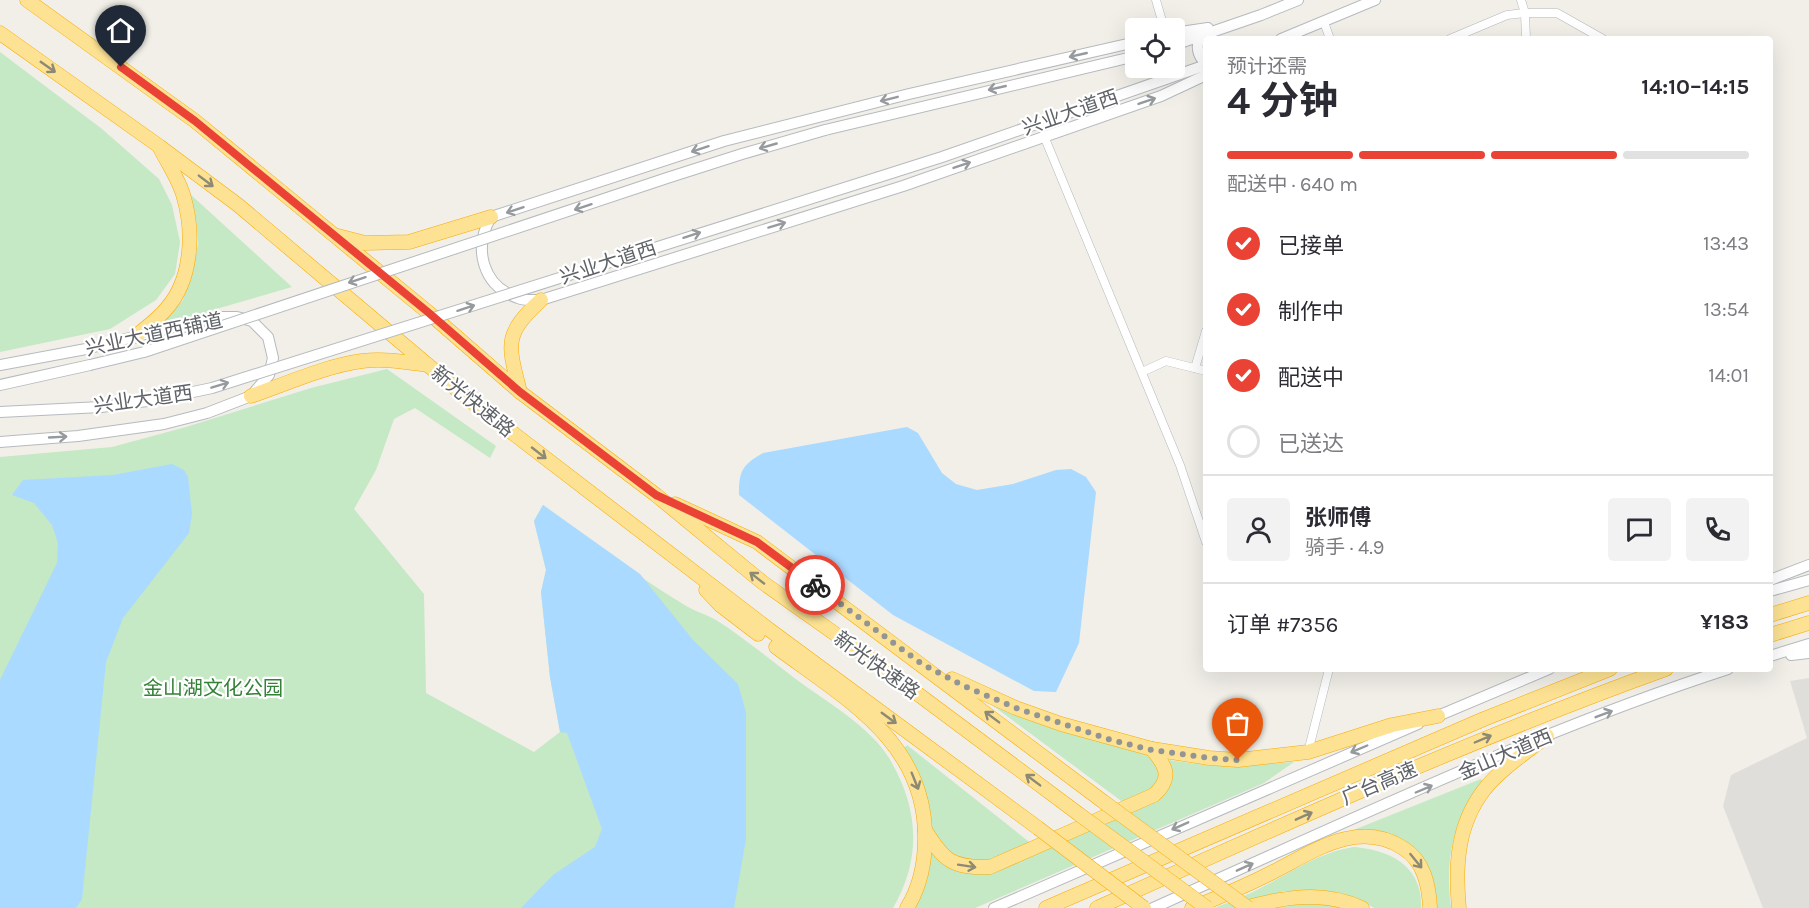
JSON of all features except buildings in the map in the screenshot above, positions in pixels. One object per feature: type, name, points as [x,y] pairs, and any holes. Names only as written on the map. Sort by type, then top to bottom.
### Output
[{"type":"highway","name":"新光快速路","points":[[27,0],[195,121],[429,313],[520,392],[656,495],[762,582],[879,665],[1207,908]]},
{"type":"highway","name":"新光快速路","points":[[0,33],[238,205],[467,398],[771,631],[1144,908]]},
{"type":"highway","points":[[136,336],[168,307],[186,271],[188,255],[190,237],[184,196],[159,146]]},
{"type":"highway","points":[[333,235],[365,243],[409,243],[491,217]]},
{"type":"highway","points":[[520,392],[510,342],[513,330],[524,315],[541,300]]},
{"type":"highway","points":[[250,396],[328,369],[361,361],[387,360],[428,364]]},
{"type":"highway","points":[[656,495],[757,542],[1248,908]]},
{"type":"highway","points":[[674,557],[720,605],[861,711],[894,743],[916,780],[925,830],[923,867],[907,908]]},
{"type":"highway","points":[[1773,614],[1809,603]]},
{"type":"highway","points":[[1773,634],[1809,623]]},
{"type":"highway","points":[[922,664],[964,686],[1016,708],[1111,740],[1152,750],[1209,758],[1238,760],[1308,752],[1392,726],[1438,716]]},
{"type":"highway","name":"广台高速","points":[[1046,908],[1473,723],[1602,672]]},
{"type":"highway","name":"广台高速","points":[[1097,908],[1357,792],[1487,737],[1658,672]]},
{"type":"highway","points":[[1459,908],[1457,874],[1464,823],[1485,789],[1547,736]]},
{"type":"highway","points":[[925,830],[939,852],[954,863],[972,867],[990,867],[1154,795],[1161,789],[1166,777],[1165,767],[1152,750]]},
{"type":"highway","points":[[1192,908],[1264,877],[1317,849],[1359,836],[1374,836],[1394,842],[1408,851],[1423,869],[1429,890],[1430,908]]},
{"type":"highway","points":[[1244,908],[1290,897],[1319,897],[1341,900],[1362,908]]},
{"type":"street","points":[[1156,0],[1161,18]]},
{"type":"street","points":[[1185,41],[1298,0]]},
{"type":"street","points":[[1289,36],[1375,0]]},
{"type":"street","points":[[1521,0],[1525,14],[1526,36]]},
{"type":"street","points":[[1457,36],[1507,15],[1525,14],[1557,14],[1597,36]]},
{"type":"street","points":[[1185,31],[1261,15]]},
{"type":"street","points":[[1324,22],[1329,36]]},
{"type":"street","points":[[1200,36],[1197,45],[1203,61]]},
{"type":"street","points":[[1125,45],[909,94],[724,141],[491,217],[484,230],[481,248],[483,264],[494,282],[504,291],[519,299],[541,300],[903,186],[1161,96],[1203,76]]},
{"type":"street","name":"兴业大道西","points":[[0,386],[144,352],[742,154],[825,130],[1125,59]]},
{"type":"street","name":"兴业大道西","points":[[0,412],[101,407],[155,400],[212,388],[942,157],[1203,65]]},
{"type":"street","points":[[1044,136],[1180,465],[1203,533]]},
{"type":"street","name":"兴业大道西铺道","points":[[0,365],[86,349],[213,317],[237,316],[252,321],[268,337],[273,358],[269,375],[250,396],[207,413],[164,424],[78,436],[0,442]]},
{"type":"street","points":[[1195,368],[1203,341]]},
{"type":"street","points":[[1142,372],[1166,361],[1203,370]]},
{"type":"street","points":[[1773,579],[1809,566]]},
{"type":"street","points":[[1773,590],[1809,580]]},
{"type":"street","points":[[1773,655],[1809,645]]},
{"type":"street","points":[[1773,656],[1809,653]]},
{"type":"street","points":[[1308,752],[1328,672]]},
{"type":"street","points":[[994,908],[1258,792],[1542,672]]},
{"type":"street","name":"金山大道西","points":[[1153,908],[1338,825],[1547,736],[1719,672]]},
{"type":"shaded area","points":[[1809,678],[1809,908],[1763,908],[1723,806],[1731,775],[1807,738],[1790,681]]},
{"type":"green space","points":[[0,52],[102,129],[159,179],[172,205],[180,242],[175,274],[156,300],[110,329],[0,352]]},
{"type":"green space","points":[[190,194],[292,287],[161,325],[183,300],[193,272],[198,243],[196,219]]},
{"type":"green space","name":"金山湖文化公园","points":[[387,369],[496,446],[490,458],[415,408],[394,419],[376,470],[354,509],[424,594],[426,693],[534,752],[560,732],[550,677],[541,592],[546,570],[534,521],[543,505],[650,583],[736,633],[858,724],[880,746],[899,777],[911,814],[913,833],[909,870],[893,908],[0,908],[0,457],[112,447],[186,427],[311,388]]},
{"type":"green space","points":[[988,702],[1057,729],[1146,755],[1157,763],[1161,771],[1161,778],[1157,784],[1142,795],[1124,803]]},
{"type":"green space","points":[[907,745],[1033,845],[1004,856],[975,862],[962,860],[950,854],[939,844],[931,828],[924,787],[904,749]]},
{"type":"green space","points":[[1169,760],[1211,766],[1294,762],[1264,783],[975,908],[913,908],[931,849],[948,866],[1003,867],[1163,796],[1170,779]]},
{"type":"green space","points":[[1481,779],[1483,782],[1464,812],[1453,841],[1449,873],[1451,908],[1433,908],[1431,885],[1398,848],[1346,833]]},
{"type":"green space","points":[[1354,847],[1380,852],[1402,863],[1416,881],[1421,908],[1374,908],[1361,900],[1319,890],[1284,891],[1238,908],[1214,908],[1253,892],[1315,859]]},
{"type":"green space","points":[[1310,901],[1348,908],[1273,908],[1276,905]]},
{"type":"water","points":[[907,427],[918,433],[942,473],[956,484],[977,490],[1013,484],[1056,470],[1071,469],[1086,477],[1096,492],[1079,643],[1056,692],[1034,691],[893,615],[739,495],[743,470],[750,461],[763,453]]},
{"type":"water","points":[[172,464],[184,470],[188,477],[192,514],[189,533],[123,618],[106,662],[82,899],[76,908],[0,908],[0,680],[57,563],[58,543],[52,525],[34,503],[12,495],[23,480],[113,475]]},
{"type":"water","points":[[543,505],[640,574],[693,640],[738,684],[746,712],[746,839],[734,908],[521,908],[553,875],[595,847],[602,829],[567,733],[560,732],[550,677],[541,592],[546,570],[534,521]]},
{"type":"way so far","points":[[815,585],[922,664],[964,686],[1016,708],[1111,740],[1152,750],[1238,760]]},
{"type":"route","points":[[121,67],[195,121],[429,313],[520,392],[656,495],[757,542],[815,585]]}]
